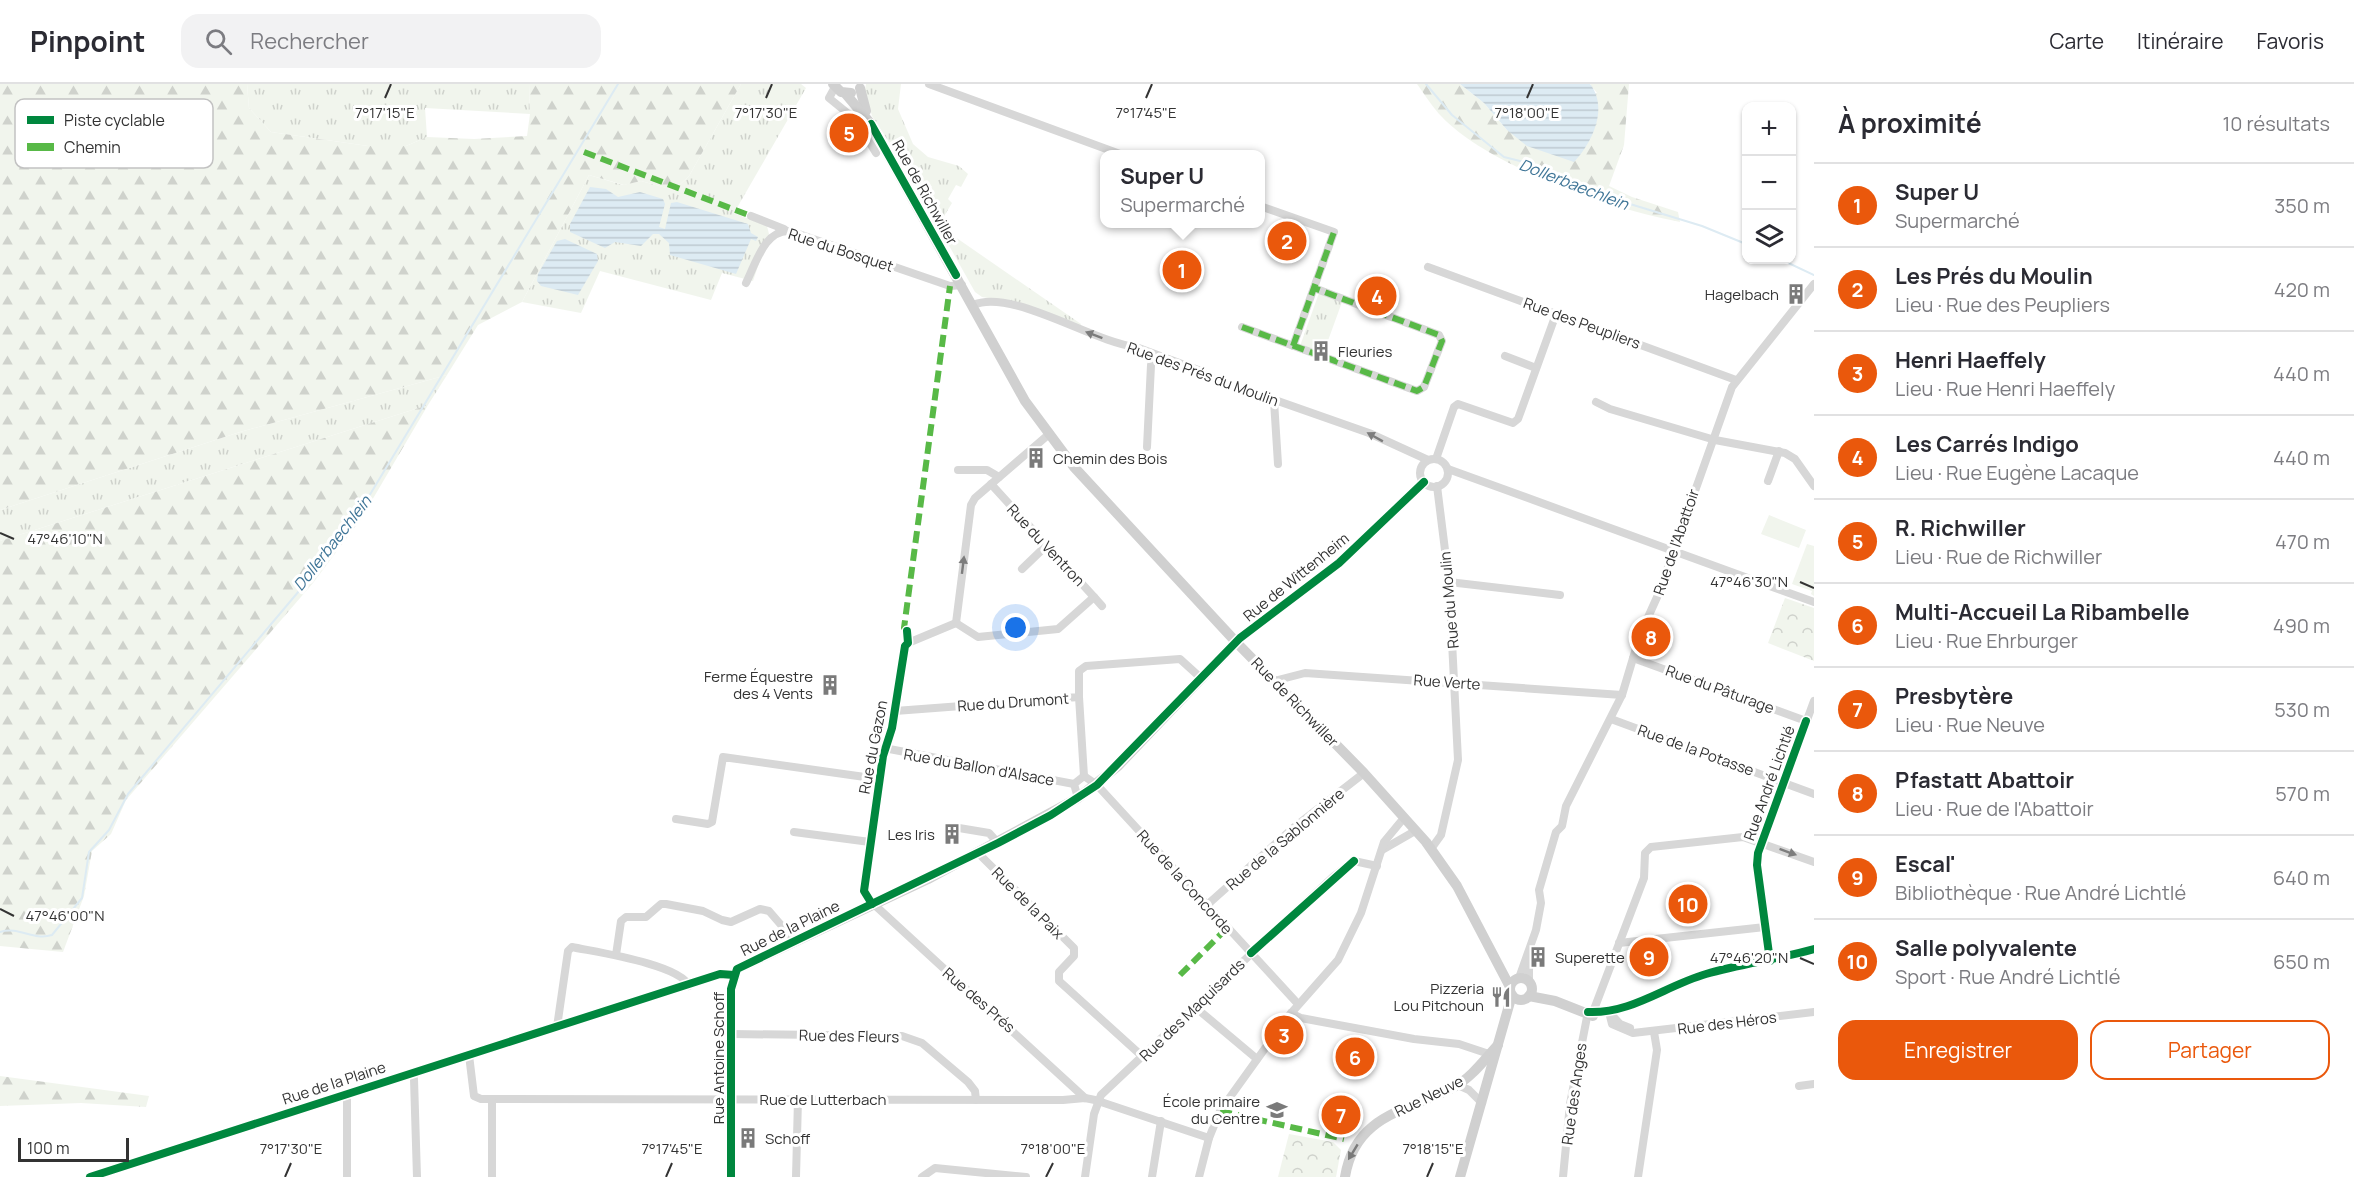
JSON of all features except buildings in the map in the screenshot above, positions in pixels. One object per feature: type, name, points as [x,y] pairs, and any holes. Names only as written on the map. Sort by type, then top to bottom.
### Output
[{"type":"main road","name":"Rue de Richwiller","points":[[834,86],[845,93],[871,124],[962,285],[1024,401],[1048,435],[1236,642],[1364,773],[1428,845],[1457,886],[1496,957],[1521,988]]},
{"type":"main road","name":"Rue de Richwiller","points":[[861,86],[871,124]]},
{"type":"main road","points":[[845,93],[861,86]]},
{"type":"main road","name":"Rue de la Plaine","points":[[734,975],[742,966],[998,843],[1078,798],[1097,785],[1236,642]]},
{"type":"main road","points":[[1460,1177],[1508,1014],[1521,988],[1590,1012],[1611,1015],[1705,976],[1814,949]]},
{"type":"main road","name":"Rue Antoine Schoff","points":[[731,1177],[731,989],[734,975]]},
{"type":"main road","name":"Rue Neuve","points":[[1345,1177],[1352,1150],[1373,1127],[1408,1105],[1458,1085],[1476,1071],[1498,1045]]},
{"type":"street","points":[[929,84],[1109,150]]},
{"type":"street","name":"Rue de Richwiller","points":[[834,86],[829,98],[856,120],[876,153]]},
{"type":"street","points":[[1265,208],[1334,232],[1293,346]]},
{"type":"street","points":[[751,216],[790,231]]},
{"type":"street","name":"Rue du Bosquet","points":[[746,283],[772,235],[779,230],[790,231],[950,286],[962,285]]},
{"type":"street","name":"Rue des Peupliers","points":[[1428,267],[1736,380]]},
{"type":"street","name":"Rue de l'Abattoir","points":[[1521,988],[1541,903],[1539,890],[1552,842],[1562,826],[1566,806],[1622,694],[1633,658],[1736,380],[1814,284]]},
{"type":"street","points":[[1242,327],[1417,391],[1424,387],[1442,341],[1439,335],[1314,288]]},
{"type":"street","name":"Rue des Prés du Moulin","points":[[973,305],[996,302],[1015,305],[1369,433],[1432,460]]},
{"type":"street","points":[[1448,469],[1445,482],[1437,486],[1424,482],[1421,470],[1432,460],[1454,407],[1458,404],[1513,423],[1518,419],[1556,314]]},
{"type":"street","points":[[1147,447],[1151,365],[1154,354]]},
{"type":"street","points":[[1505,356],[1536,368]]},
{"type":"street","points":[[1274,400],[1278,464]]},
{"type":"street","points":[[1596,402],[1610,409],[1715,440],[1779,452],[1795,459],[1814,486]]},
{"type":"street","points":[[908,643],[956,623],[971,505],[975,498],[1048,435]]},
{"type":"street","points":[[1768,481],[1779,452]]},
{"type":"street","points":[[1432,460],[1443,462],[1448,469],[1814,602]]},
{"type":"street","points":[[958,470],[987,470],[999,477]]},
{"type":"street","name":"Rue de Wittenheim","points":[[1236,642],[1339,563],[1424,482]]},
{"type":"street","name":"Rue du Ventron","points":[[956,623],[978,637],[1058,630],[1094,597],[991,484]]},
{"type":"street","name":"Rue du Moulin","points":[[1428,845],[1441,835],[1458,760],[1449,582],[1437,486]]},
{"type":"street","points":[[1022,569],[1047,545]]},
{"type":"street","points":[[1449,582],[1560,595]]},
{"type":"street","points":[[1094,597],[1102,606]]},
{"type":"street","name":"Rue du Gazon","points":[[872,904],[864,891],[870,842],[884,748],[895,711],[908,643],[907,631]]},
{"type":"street","name":"Rue du Pâturage","points":[[1633,658],[1806,722]]},
{"type":"street","name":"Rue du Drumont","points":[[895,711],[1079,697],[1078,671],[1086,666],[1180,659],[1202,678]]},
{"type":"street","name":"Rue Verte","points":[[1274,681],[1305,673],[1622,694]]},
{"type":"street","points":[[1079,697],[1084,776]]},
{"type":"street","name":"Rue André Lichtlé","points":[[1770,961],[1757,865],[1761,842],[1814,701]]},
{"type":"street","name":"Rue de la Potasse","points":[[1611,719],[1814,794]]},
{"type":"street","name":"Rue du Ballon d'Alsace","points":[[884,748],[1074,784]]},
{"type":"street","points":[[676,819],[708,824],[712,822],[723,757],[879,779]]},
{"type":"street","name":"Rue de la Sablonnière","points":[[1207,905],[1292,830],[1364,773]]},
{"type":"street","points":[[1084,776],[1097,785]]},
{"type":"street","points":[[1078,798],[1074,784],[1084,776]]},
{"type":"street","name":"Rue de la Concorde","points":[[1097,785],[1298,1004]]},
{"type":"street","points":[[1199,1177],[1209,1138],[1220,1111],[1298,1004],[1338,960],[1361,913],[1387,837],[1403,819]]},
{"type":"street","points":[[953,827],[989,833],[998,843]]},
{"type":"street","points":[[1382,850],[1415,831]]},
{"type":"street","points":[[794,832],[870,842]]},
{"type":"street","name":"Rue des Anges","points":[[1563,1177],[1570,1104],[1590,1012],[1644,878],[1645,853],[1651,847],[1743,837],[1761,842]]},
{"type":"street","points":[[1761,842],[1814,862]]},
{"type":"street","name":"Rue de la Paix","points":[[978,853],[1074,948],[1074,956],[1059,972],[1059,981],[1143,1057]]},
{"type":"street","name":"Rue des Maquisards","points":[[1098,1101],[1251,954],[1354,861],[1377,866]]},
{"type":"street","points":[[616,956],[621,921],[626,917],[646,917],[661,904],[703,911],[731,922],[760,909],[769,911],[794,940]]},
{"type":"street","name":"Rue des Prés","points":[[872,904],[1065,1077],[1085,1098]]},
{"type":"street","points":[[1619,943],[1765,927]]},
{"type":"street","points":[[557,1027],[568,951],[572,947],[671,971],[687,981],[689,986]]},
{"type":"street","name":"Rue de la Plaine","points":[[90,1177],[723,974],[734,975]]},
{"type":"street","points":[[1195,1007],[1257,1059]]},
{"type":"street","name":"Rue des Héros","points":[[1611,1015],[1620,1024],[1640,1031],[1654,1032],[1814,1012]]},
{"type":"street","points":[[1291,1014],[1301,1018],[1404,1038],[1459,1044],[1490,1054]]},
{"type":"street","points":[[1638,1177],[1657,1050],[1654,1032]]},
{"type":"street","name":"Rue des Fleurs","points":[[731,1034],[912,1038],[922,1043],[968,1082],[975,1091],[976,1100]]},
{"type":"street","points":[[469,1055],[474,1096],[492,1101],[492,1177]]},
{"type":"street","points":[[414,1079],[417,1177]]},
{"type":"street","points":[[1799,1086],[1814,1084]]},
{"type":"street","points":[[1458,1085],[1468,1090],[1482,1104]]},
{"type":"street","points":[[347,1094],[347,1177]]},
{"type":"street","name":"Rue de Lutterbach","points":[[492,1101],[1063,1100],[1085,1098],[1209,1138]]},
{"type":"street","points":[[796,1177],[798,1099]]},
{"type":"street","points":[[1085,1177],[1098,1101]]},
{"type":"street","points":[[1152,1177],[1161,1121]]},
{"type":"street","points":[[922,1177],[935,1168],[1026,1177]]},
{"type":"green space","points":[[0,84],[247,84],[249,108],[271,132],[368,146],[406,146],[427,137],[474,139],[527,136],[530,114],[529,84],[741,84],[689,176],[674,190],[641,181],[624,185],[589,175],[522,302],[478,325],[447,375],[240,432],[0,510]]},
{"type":"green space","points":[[247,84],[529,84],[530,114],[425,108],[427,137],[406,146],[368,146],[271,132],[249,108]]},
{"type":"green space","points":[[741,84],[801,84],[806,88],[734,213],[767,226],[769,234],[753,281],[722,273],[711,300],[600,271],[581,313],[522,302],[589,175],[623,185],[641,181],[674,190],[689,176]]},
{"type":"green space","points":[[866,84],[901,84],[898,109],[913,144],[928,157],[959,166],[968,174],[961,187],[956,185],[948,199],[952,203],[943,218],[945,230],[1081,324],[1080,326],[1016,303],[982,297],[975,292],[904,165],[872,116],[865,90]]},
{"type":"green space","points":[[1417,84],[1460,84],[1484,103],[1507,130],[1597,93],[1590,84],[1629,84],[1624,145],[1609,186],[1632,197],[1678,212],[1680,222],[1621,207],[1520,169],[1463,135],[1432,106]]},
{"type":"green space","points":[[1319,293],[1342,302],[1325,349],[1320,347],[1318,352],[1300,346]]},
{"type":"green space","points":[[447,375],[428,405],[0,541],[0,510],[240,432]]},
{"type":"green space","points":[[428,405],[361,519],[313,583],[126,800],[111,834],[92,851],[84,896],[63,952],[0,946],[0,541]]},
{"type":"green space","points":[[1769,515],[1806,530],[1799,548],[1761,534]]},
{"type":"green space","points":[[1807,544],[1814,546],[1814,596],[1811,594],[1812,591],[1792,584]]},
{"type":"green space","points":[[1785,598],[1814,608],[1814,661],[1768,643]]},
{"type":"green space","points":[[0,1076],[149,1096],[146,1107],[81,1103],[0,1106]]},
{"type":"green space","points":[[1289,1134],[1333,1142],[1341,1150],[1336,1177],[1278,1177]]},
{"type":"shaded area","points":[[1460,84],[1590,84],[1596,93],[1598,104],[1596,125],[1587,145],[1574,162],[1527,146],[1507,130],[1484,103]]},
{"type":"shaded area","points":[[590,187],[606,189],[618,197],[640,192],[663,199],[665,204],[659,227],[665,229],[671,203],[677,202],[748,224],[751,233],[758,237],[756,241],[751,239],[736,274],[670,255],[669,243],[659,234],[653,234],[641,246],[615,242],[605,248],[570,232],[570,224]]},
{"type":"shaded area","points":[[565,239],[597,254],[598,261],[578,295],[541,286],[537,281],[538,274],[557,241]]},
{"type":"waterway","name":"Dollerbaechlein","points":[[0,932],[52,935],[82,898],[89,852],[109,830],[128,794],[315,572],[357,516],[618,84]]},
{"type":"waterway","name":"Dollerbaechlein","points":[[1426,84],[1452,115],[1504,157],[1524,162],[1594,193],[1702,226],[1742,242]]},
{"type":"waterway","name":"Dollerbaechlein","points":[[1791,264],[1814,275]]},
{"type":"marked path","points":[[584,152],[751,216]]},
{"type":"marked path","points":[[1293,346],[1334,232]]},
{"type":"marked path","points":[[907,631],[904,628],[950,286]]},
{"type":"marked path","points":[[1242,327],[1417,391],[1424,387],[1442,341],[1439,335],[1314,288]]},
{"type":"marked path","points":[[1180,975],[1227,928]]},
{"type":"marked path","points":[[1220,1111],[1344,1139]]},
{"type":"cycle path","points":[[871,124],[956,275]]},
{"type":"cycle path","points":[[731,1177],[731,989],[737,969],[998,843],[1051,815],[1097,785],[1240,638],[1339,563],[1424,482]]},
{"type":"cycle path","points":[[872,904],[864,891],[883,756],[892,728],[905,646],[908,643],[907,631]]},
{"type":"cycle path","points":[[1770,961],[1757,865],[1758,853],[1806,721]]},
{"type":"cycle path","points":[[1251,953],[1354,861]]},
{"type":"cycle path","points":[[1588,1012],[1619,1009],[1706,974],[1814,949]]},
{"type":"cycle path","points":[[90,1177],[720,974],[734,975]]},
{"type":"place","name":"R. Richwiller","points":[[849,133]]},
{"type":"place","name":"Les Prés du Moulin","points":[[1287,241]]},
{"type":"place","name":"Super U","points":[[1182,270]]},
{"type":"place","name":"Hagelbach","points":[[1796,294]]},
{"type":"place","name":"Les Carrés Indigo","points":[[1377,296]]},
{"type":"place","name":"Fleuries","points":[[1321,351]]},
{"type":"place","name":"Chemin des Bois","points":[[1036,458]]},
{"type":"place","name":"Pfastatt Abattoir","points":[[1651,637]]},
{"type":"place","name":"Ferme Équestre des 4 Vents","points":[[830,685]]},
{"type":"place","name":"Les Iris","points":[[952,834]]},
{"type":"place","name":"Salle polyvalente","points":[[1688,904]]},
{"type":"place","name":"Superette","points":[[1538,957]]},
{"type":"place","name":"Escal'","points":[[1649,957]]},
{"type":"place","name":"Pizzeria Lou Pitchoun","points":[[1501,997]]},
{"type":"place","name":"Henri Haeffely","points":[[1284,1035]]},
{"type":"place","name":"Multi-Accueil La Ribambelle","points":[[1355,1057]]},
{"type":"place","name":"École primaire du Centre","points":[[1277,1110]]},
{"type":"place","name":"Presbytère","points":[[1341,1115]]},
{"type":"place","name":"Schoff","points":[[748,1138]]}]
